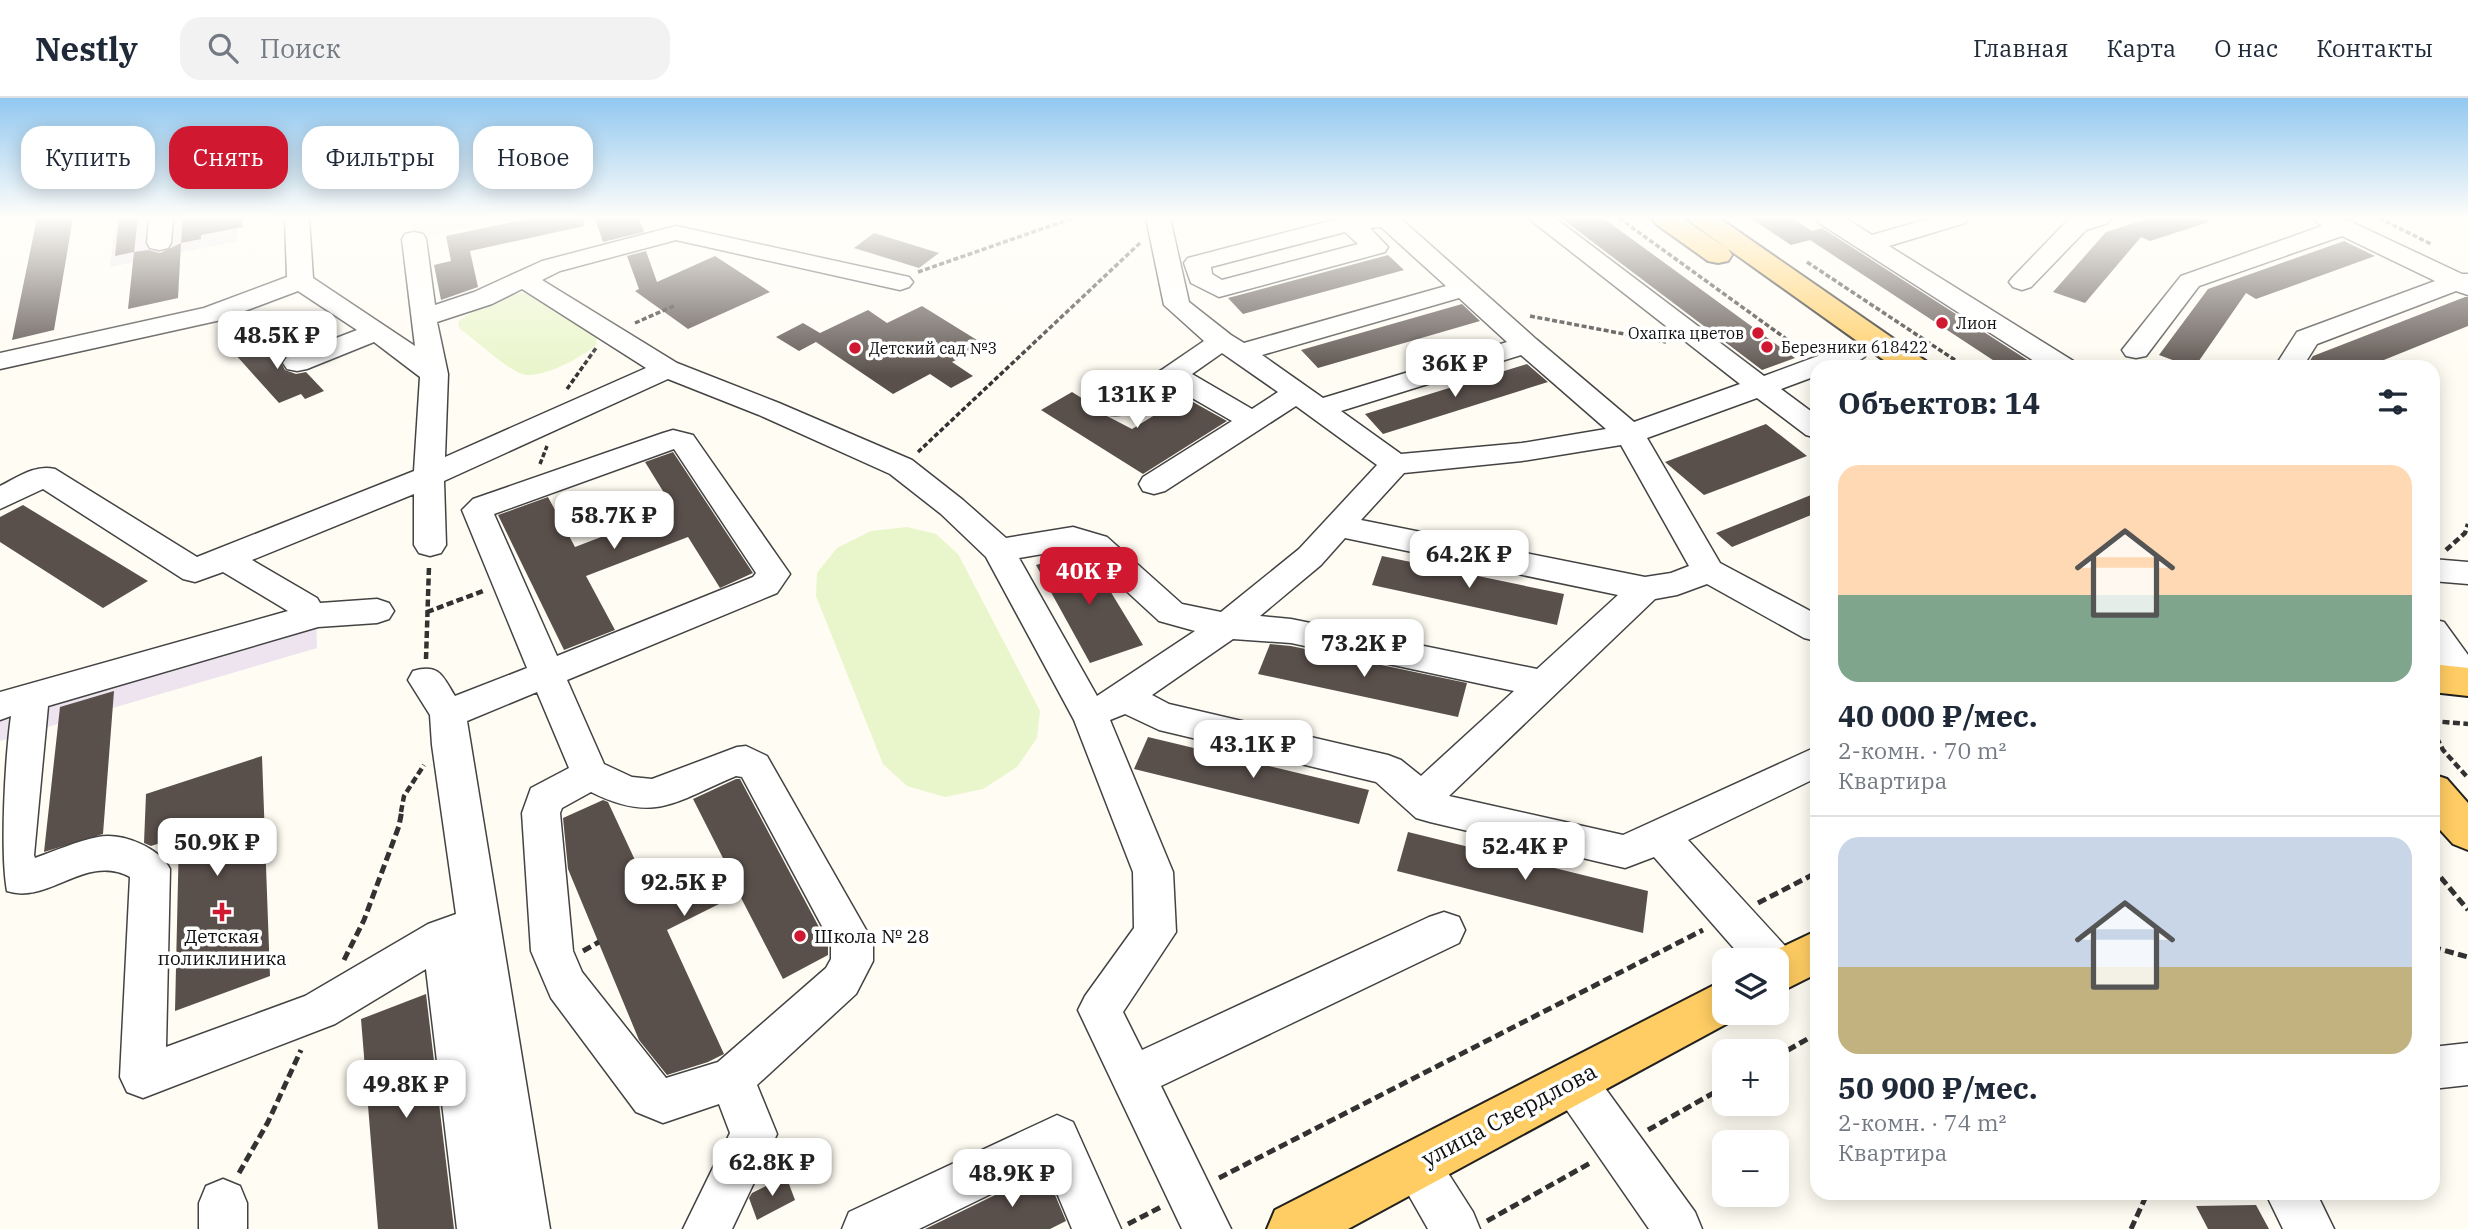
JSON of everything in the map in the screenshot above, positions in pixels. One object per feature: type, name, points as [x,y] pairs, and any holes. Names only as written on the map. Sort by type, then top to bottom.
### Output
[{"type":"main road","points":[[1739,271],[1865,360]]},
{"type":"main road","points":[[1777,271],[1905,360]]},
{"type":"main road","points":[[2440,679],[2468,682]]},
{"type":"main road","points":[[2440,800],[2468,832]]},
{"type":"main road","name":"улица Свердлова","points":[[1294,1229],[1712,1007]]},
{"type":"lane","points":[[300,271],[300,281]]},
{"type":"lane","points":[[418,271],[434,374],[429,476],[430,544]]},
{"type":"lane","points":[[424,318],[483,298],[541,271]]},
{"type":"lane","points":[[852,271],[894,280]]},
{"type":"lane","points":[[1169,271],[1177,305],[1395,464],[1522,452],[1630,434],[1810,368]]},
{"type":"lane","points":[[1198,271],[1200,278],[1219,289],[1287,271]]},
{"type":"lane","points":[[1444,271],[1630,434],[1708,571],[1810,626]]},
{"type":"lane","points":[[1609,271],[1810,424]]},
{"type":"lane","points":[[1912,271],[2052,360]]},
{"type":"lane","points":[[2022,282],[2033,271]]},
{"type":"lane","points":[[2136,350],[2190,281],[2215,271]]},
{"type":"lane","points":[[2436,271],[2464,284]]},
{"type":"lane","points":[[1173,286],[1200,278]]},
{"type":"lane","points":[[523,279],[667,369],[769,408],[901,467],[952,507],[999,550],[1092,720],[1153,872],[1155,932],[1100,1010],[1198,1211]]},
{"type":"lane","points":[[300,281],[377,331],[434,374]]},
{"type":"lane","points":[[0,361],[212,314],[300,281]]},
{"type":"lane","points":[[2293,360],[2306,338],[2464,284]]},
{"type":"lane","points":[[1117,408],[1173,375],[1231,346],[1463,289]]},
{"type":"lane","points":[[297,363],[377,331]]},
{"type":"lane","points":[[1154,484],[1253,421],[1308,400],[1526,345]]},
{"type":"lane","points":[[0,499],[44,476],[195,571],[429,476],[667,369]]},
{"type":"lane","points":[[1173,375],[1253,421]]},
{"type":"lane","points":[[481,1229],[450,745],[437,697],[549,673],[765,585],[772,579],[774,574],[683,441],[673,439],[478,510],[549,673],[590,774],[625,791],[650,795],[671,790],[734,762],[747,761],[755,767],[852,942],[852,961],[841,981],[732,1079],[663,1101],[652,1097],[566,984],[552,951],[541,813],[545,799],[590,774]]},
{"type":"lane","points":[[1092,720],[1227,626],[1310,557],[1395,464]]},
{"type":"lane","points":[[1338,526],[1645,589],[1677,584],[1708,571]]},
{"type":"lane","points":[[999,550],[1073,538],[1096,545],[1171,613],[1227,626],[1291,631],[1544,684]]},
{"type":"lane","points":[[225,559],[305,606],[307,618]]},
{"type":"lane","points":[[2440,564],[2468,573]]},
{"type":"lane","points":[[1421,799],[1645,589]]},
{"type":"lane","points":[[377,611],[307,618],[16,702],[14,855],[20,879],[101,852],[126,856],[150,869],[143,1077],[320,1010],[462,930]]},
{"type":"lane","points":[[2440,642],[2468,682]]},
{"type":"lane","points":[[1124,696],[1159,716],[1388,770],[1430,807],[1625,852],[1810,764]]},
{"type":"lane","points":[[1660,836],[1732,916],[1767,948]]},
{"type":"lane","points":[[462,930],[526,1229]]},
{"type":"lane","points":[[1132,1077],[1444,930]]},
{"type":"lane","points":[[2440,1067],[2468,1064]]},
{"type":"lane","points":[[707,1229],[754,1134],[732,1079]]},
{"type":"lane","points":[[1573,1081],[1678,1229]]},
{"type":"lane","points":[[866,1229],[1057,1138],[1097,1229]]},
{"type":"lane","points":[[1415,1164],[1456,1229]]},
{"type":"lane","points":[[2293,1200],[2310,1229]]},
{"type":"path","points":[[894,280],[927,271]]},
{"type":"path","points":[[901,467],[1106,271]]},
{"type":"path","points":[[1692,271],[1815,360]]},
{"type":"path","points":[[1822,271],[1955,360]]},
{"type":"path","points":[[610,334],[676,305]]},
{"type":"path","points":[[1484,308],[1713,350]]},
{"type":"path","points":[[2440,560],[2465,533],[2468,524]]},
{"type":"path","points":[[430,544],[427,612],[437,697]]},
{"type":"path","points":[[427,612],[487,590]]},
{"type":"path","points":[[2440,722],[2468,724]]},
{"type":"path","points":[[2440,744],[2468,778]]},
{"type":"path","points":[[1118,1229],[1198,1211],[1732,916],[1810,876]]},
{"type":"path","points":[[2440,877],[2468,910]]},
{"type":"path","points":[[2440,949],[2468,957]]},
{"type":"path","points":[[1789,1050],[1810,1037]]},
{"type":"path","points":[[2132,1229],[2144,1200]]},
{"type":"shaded area","points":[[316,613],[317,648],[0,741],[0,701]]},
{"type":"green space","points":[[521,293],[533,295],[596,338],[597,344],[561,366],[530,375],[522,374],[508,366],[459,328],[458,322],[472,312]]},
{"type":"green space","points":[[907,527],[936,534],[958,554],[1040,711],[1037,738],[1017,767],[983,789],[945,797],[907,786],[883,764],[816,596],[817,573],[837,548],[871,531]]},
{"type":"building","points":[[26,271],[64,271],[54,330],[12,340]]},
{"type":"building","points":[[132,271],[179,271],[178,298],[128,309]]},
{"type":"building","points":[[435,271],[474,271],[478,287],[441,300]]},
{"type":"building","points":[[632,271],[653,271],[657,282],[682,271],[738,271],[770,292],[688,329],[635,291],[639,289]]},
{"type":"building","points":[[1329,271],[1401,271],[1243,314],[1228,298]]},
{"type":"building","points":[[1631,271],[1675,271],[1795,358],[1762,370]]},
{"type":"building","points":[[1857,271],[1889,271],[2027,360],[1993,360]]},
{"type":"building","points":[[2072,271],[2112,271],[2085,303],[2053,292]]},
{"type":"building","points":[[2260,271],[2334,271],[2256,299],[2246,293],[2200,360],[2172,360],[2159,355],[2208,289]]},
{"type":"building","points":[[2468,297],[2468,326],[2384,360],[2310,360],[2313,356]]},
{"type":"building","points":[[1462,304],[1480,321],[1318,368],[1301,350]]},
{"type":"building","name":"Детский сад №3","points":[[922,306],[985,345],[952,362],[973,376],[951,388],[930,374],[893,394],[816,342],[799,351],[776,337],[803,323],[820,333],[868,310],[887,323]]},
{"type":"building","points":[[270,335],[288,354],[281,362],[285,370],[296,374],[306,372],[324,391],[305,399],[301,394],[279,403],[235,354],[256,346],[252,342]]},
{"type":"building","points":[[1527,364],[1548,382],[1383,434],[1365,414]]},
{"type":"building","points":[[1072,392],[1105,415],[1132,429],[1184,397],[1227,421],[1143,474],[1041,410]]},
{"type":"building","points":[[1766,424],[1807,456],[1704,495],[1665,462]]},
{"type":"building","points":[[673,452],[753,573],[720,588],[688,537],[586,576],[615,630],[564,650],[498,515],[548,497],[575,547],[674,509],[645,462]]},
{"type":"building","points":[[1810,495],[1810,515],[1732,547],[1716,533]]},
{"type":"building","points":[[23,505],[148,581],[103,608],[0,542],[0,517]]},
{"type":"building","points":[[1076,553],[1084,555],[1095,566],[1143,645],[1090,663],[1036,565]]},
{"type":"building","points":[[1382,556],[1564,594],[1557,625],[1372,585]]},
{"type":"building","points":[[1270,644],[1291,646],[1467,683],[1458,717],[1258,674]]},
{"type":"building","points":[[114,691],[103,834],[44,852],[60,707]]},
{"type":"building","points":[[1148,737],[1369,790],[1359,824],[1134,769]]},
{"type":"building","name":"Детская поликлиника","points":[[262,756],[270,976],[175,1011],[179,837],[151,846],[144,843],[146,794]]},
{"type":"building","name":"Школа № 28","points":[[740,779],[828,944],[828,955],[783,979],[739,894],[667,930],[724,1054],[667,1075],[639,1040],[568,869],[563,818],[603,800],[608,802],[654,901],[727,866],[693,799]]},
{"type":"building","points":[[1408,832],[1648,891],[1643,933],[1397,871]]},
{"type":"building","points":[[426,994],[454,1229],[378,1229],[361,1019]]},
{"type":"building","points":[[1045,1171],[1066,1221],[1050,1229],[925,1229]]},
{"type":"building","points":[[786,1176],[795,1200],[757,1220],[749,1198],[752,1193]]},
{"type":"building","points":[[2256,1205],[2269,1229],[2208,1229],[2196,1206]]},
{"type":"place","name":"Лион","points":[[1942,323]]},
{"type":"place","name":"Охапка цветов","points":[[1758,333]]},
{"type":"place","name":"Березники 618422","points":[[1767,347]]},
{"type":"place","name":"Детский сад №3","points":[[855,348]]},
{"type":"place","name":"Детская поликлиника","points":[[222,912]]},
{"type":"place","name":"Школа № 28","points":[[800,936]]}]
